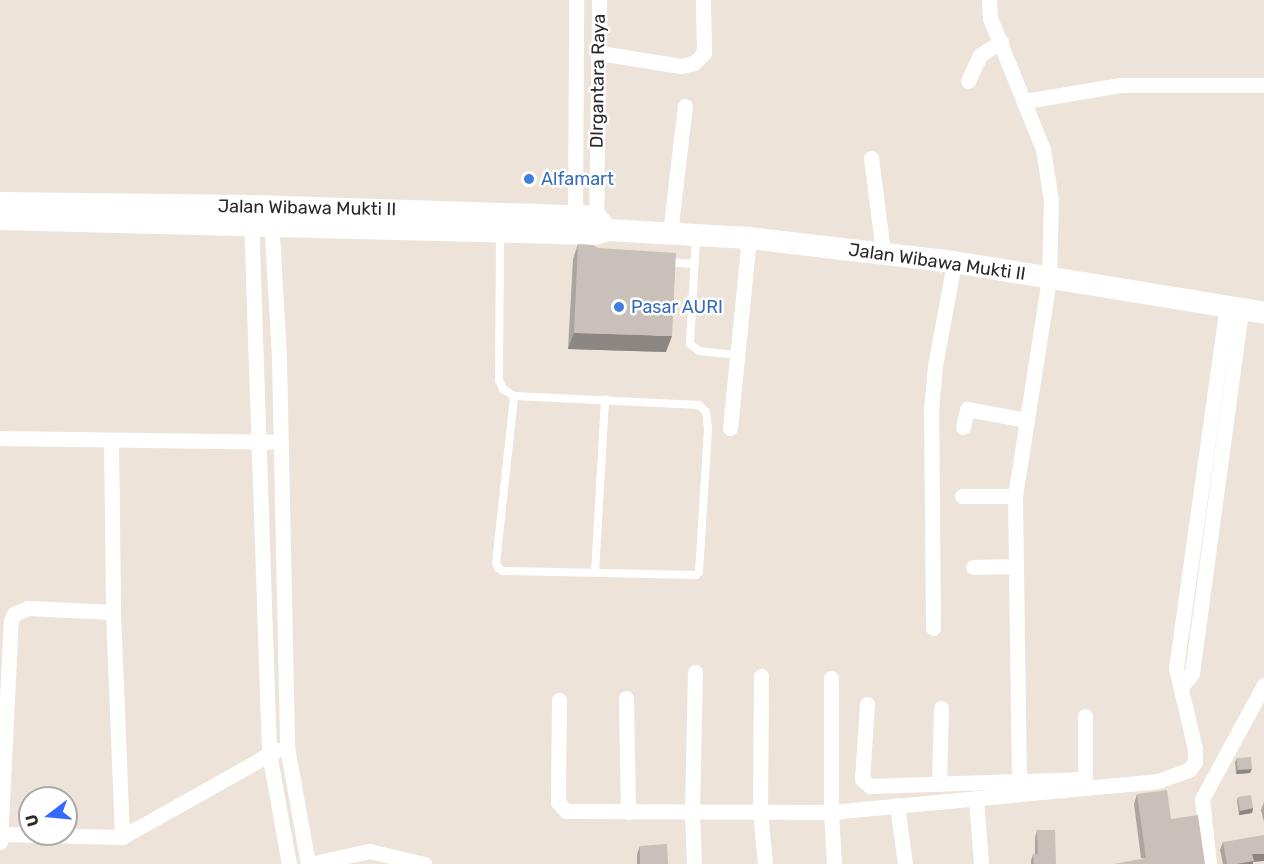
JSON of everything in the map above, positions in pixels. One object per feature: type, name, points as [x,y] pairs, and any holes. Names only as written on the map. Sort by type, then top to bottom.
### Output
[{"type":"main road","name":"Jalan Wibawa Mukti II","points":[[0,203],[261,215],[590,226],[749,238],[954,262],[1264,313]]},
{"type":"main road","name":"Jalan Wibawa Mukti II","points":[[0,219],[261,215]]},
{"type":"street","name":"DIrgantara Raya","points":[[576,0],[576,131],[590,226]]},
{"type":"street","name":"DIrgantara Raya","points":[[590,226],[598,132],[599,0]]},
{"type":"street","points":[[599,53],[681,66],[694,63],[704,53],[703,0]]},
{"type":"street","points":[[988,0],[990,18],[1043,149],[1051,200],[1049,279],[1015,496],[1018,782]]},
{"type":"street","points":[[968,81],[980,55],[1001,42]]},
{"type":"street","points":[[1025,101],[1121,85],[1264,85]]},
{"type":"street","points":[[670,233],[685,106]]},
{"type":"street","points":[[576,131],[598,132]]},
{"type":"street","points":[[871,158],[883,252]]},
{"type":"street","points":[[261,215],[260,442],[269,753],[289,864]]},
{"type":"street","points":[[261,215],[279,358],[287,747],[309,864],[369,851],[424,864]]},
{"type":"street","points":[[730,428],[749,238]]},
{"type":"street","points":[[933,628],[931,410],[935,366],[954,262]]},
{"type":"street","points":[[559,700],[558,802],[566,811],[831,812],[1158,781],[1189,770],[1196,762],[1195,749],[1182,686],[1192,673],[1187,648],[1234,308]]},
{"type":"street","points":[[963,427],[968,401],[1027,420]]},
{"type":"street","points":[[0,438],[280,443]]},
{"type":"street","points":[[111,440],[113,612],[122,837]]},
{"type":"street","points":[[962,496],[1015,496]]},
{"type":"street","points":[[973,567],[1014,567]]},
{"type":"street","points":[[0,842],[11,621],[14,614],[28,608],[113,612]]},
{"type":"street","points":[[694,864],[692,812],[695,672]]},
{"type":"street","points":[[761,676],[760,810],[765,864]]},
{"type":"street","points":[[831,678],[831,812],[834,864]]},
{"type":"street","points":[[1209,864],[1202,799],[1264,685]]},
{"type":"street","points":[[626,698],[628,813]]},
{"type":"street","points":[[867,704],[862,779],[870,786],[1085,779],[1085,717]]},
{"type":"street","points":[[939,784],[941,708]]},
{"type":"street","points":[[0,834],[122,837],[269,753],[287,747]]},
{"type":"street","points":[[976,799],[981,864]]},
{"type":"street","points":[[897,805],[905,864]]},
{"type":"lane","points":[[502,222],[499,380],[502,389],[514,396],[699,405],[706,412],[708,429],[699,572],[687,577],[498,568],[514,396]]},
{"type":"lane","points":[[697,234],[690,344],[699,351],[736,355]]},
{"type":"lane","points":[[661,262],[694,264]]},
{"type":"lane","points":[[595,573],[605,399]]},
{"type":"building","name":"Pasar AURI","points":[[578,244],[593,245],[598,248],[676,253],[672,336],[574,333]]},
{"type":"building","points":[[1251,757],[1252,769],[1238,770],[1237,758]]},
{"type":"building","points":[[1167,790],[1171,819],[1198,815],[1205,864],[1114,864],[1146,858],[1137,794]]},
{"type":"building","points":[[1251,795],[1253,808],[1240,811],[1238,797]]},
{"type":"building","points":[[1037,830],[1055,830],[1056,864],[1034,864],[1033,854],[1038,854]]},
{"type":"building","points":[[1264,835],[1264,854],[1252,854],[1254,861],[1227,864],[1223,842]]},
{"type":"building","points":[[667,844],[668,864],[640,864],[640,846]]},
{"type":"place","name":"Alfamart","points":[[529,179]]},
{"type":"place","name":"Pasar AURI","points":[[619,307]]}]
